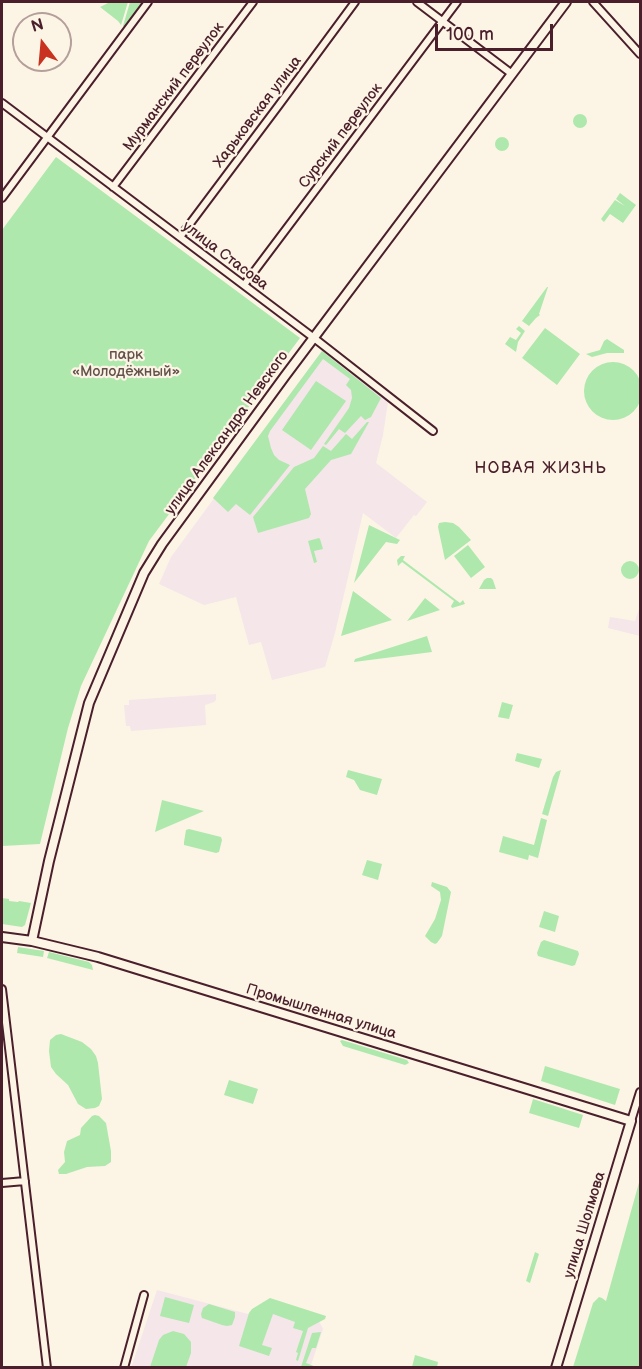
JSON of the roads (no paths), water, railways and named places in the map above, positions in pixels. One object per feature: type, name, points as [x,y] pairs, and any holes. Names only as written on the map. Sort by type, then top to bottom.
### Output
[{"type":"street","points":[[2,198],[148,2]]},
{"type":"street","name":"Мурманский переулок","points":[[114,187],[253,2]]},
{"type":"street","name":"Харьковская улица","points":[[180,237],[355,2]]},
{"type":"street","points":[[417,2],[512,74]]},
{"type":"street","name":"Сурский переулок","points":[[244,285],[457,2]]},
{"type":"street","name":"улица Александра Невского","points":[[32,941],[49,861],[89,703],[144,573],[162,544],[314,338],[566,2]]},
{"type":"street","points":[[593,2],[640,54]]},
{"type":"street","name":"улица Стасова","points":[[2,103],[314,338],[433,431]]},
{"type":"street","name":"Промышленная улица","points":[[2,937],[32,941],[119,963],[631,1121]]},
{"type":"street","points":[[2,989],[47,1368]]},
{"type":"street","name":"улица Шолмова","points":[[556,1368],[640,1092]]},
{"type":"street","points":[[2,1183],[25,1181]]},
{"type":"street","points":[[124,1368],[144,1296]]},
{"type":"district","name":"НОВАЯ ЖИЗНЬ","points":[[541,469]]},
{"type":"park label","name":"парк «Молодёжный»","points":[[126,364]]}]
